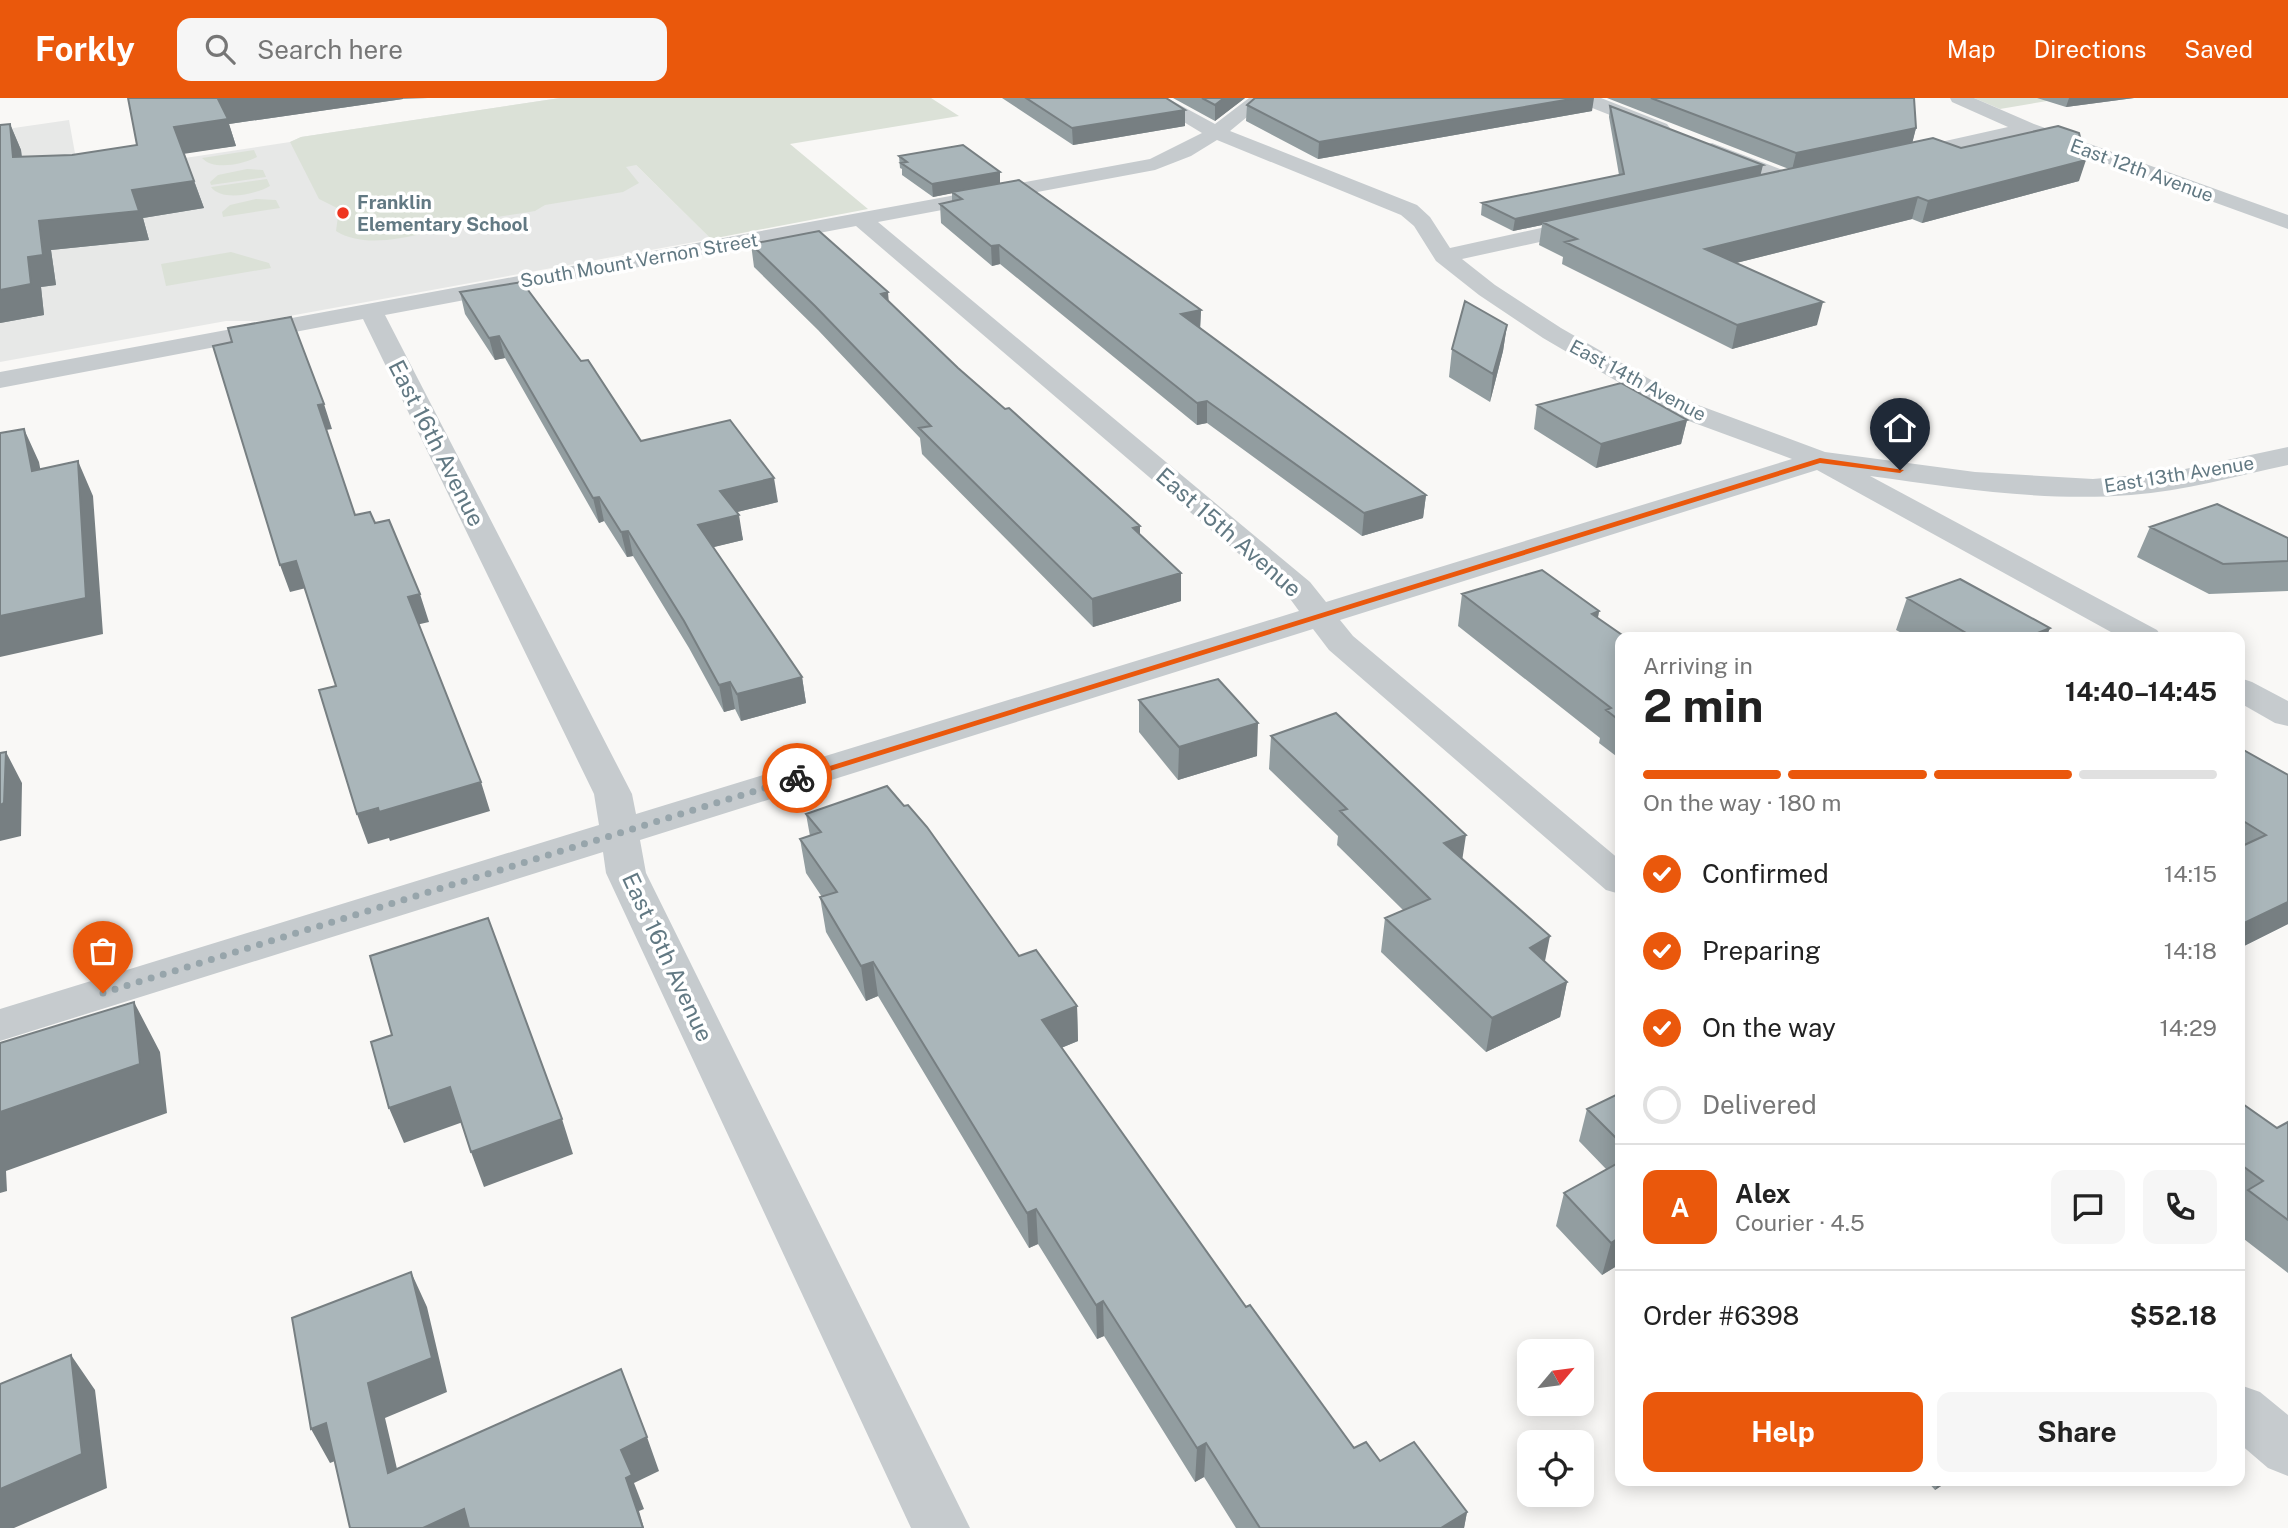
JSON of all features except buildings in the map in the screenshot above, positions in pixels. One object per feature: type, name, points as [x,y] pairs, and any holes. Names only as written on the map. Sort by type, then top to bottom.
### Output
[{"type":"street","name":"East 14th Avenue","points":[[1153,98],[1215,132],[1409,211],[1422,222],[1444,256],[1487,290],[1552,334],[1663,398],[1700,416],[1820,460],[2136,632]]},
{"type":"street","name":"South Mount Vernon Street","points":[[0,380],[1155,164],[1190,151],[1261,98]]},
{"type":"street","points":[[1584,98],[1674,134]]},
{"type":"street","name":"East 12th Avenue","points":[[1959,98],[2027,128],[2288,222]]},
{"type":"street","points":[[1883,160],[2027,128]]},
{"type":"street","points":[[1700,144],[1791,180]]},
{"type":"street","points":[[1751,189],[1817,174]]},
{"type":"street","points":[[1444,256],[1618,218]]},
{"type":"street","name":"East 15th Avenue","points":[[861,219],[1299,589],[1340,643],[1615,877]]},
{"type":"street","name":"East 16th Avenue","points":[[370,309],[613,794],[626,873],[941,1528]]},
{"type":"street","name":"East 13th Avenue","points":[[1820,460],[2034,486],[2086,488],[2133,486],[2171,480],[2288,456]]},
{"type":"street","points":[[0,1026],[1820,460]]},
{"type":"street","points":[[2245,692],[2288,715]]},
{"type":"street","points":[[2245,1413],[2288,1450]]},
{"type":"shaded area","name":"Franklin Elementary School","points":[[560,98],[636,165],[711,239],[262,321],[226,321],[0,362],[0,130],[69,120],[78,170],[105,170]]},
{"type":"shaded area","points":[[560,98],[931,98],[959,116],[790,144],[868,209],[711,239],[636,165],[626,167],[639,183],[623,192],[545,205],[535,211],[478,220],[403,238],[351,238],[336,231],[339,209],[319,199],[290,142],[301,137]]},
{"type":"shaded area","points":[[1974,98],[2065,98],[2000,109]]},
{"type":"shaded area","points":[[254,150],[257,157],[237,164],[214,164],[202,158]]},
{"type":"shaded area","points":[[247,169],[263,170],[266,177],[211,185],[210,182],[218,175]]},
{"type":"shaded area","points":[[267,179],[270,186],[239,195],[216,192],[211,187]]},
{"type":"shaded area","points":[[256,199],[276,200],[280,208],[223,217],[222,212],[230,205]]},
{"type":"shaded area","points":[[231,252],[269,263],[271,268],[166,286],[161,264]]},
{"type":"way so far","points":[[103,993],[797,778]]},
{"type":"place","name":"Franklin Elementary School","points":[[343,213]]},
{"type":"route","points":[[797,778],[1820,460],[1900,470]]}]
